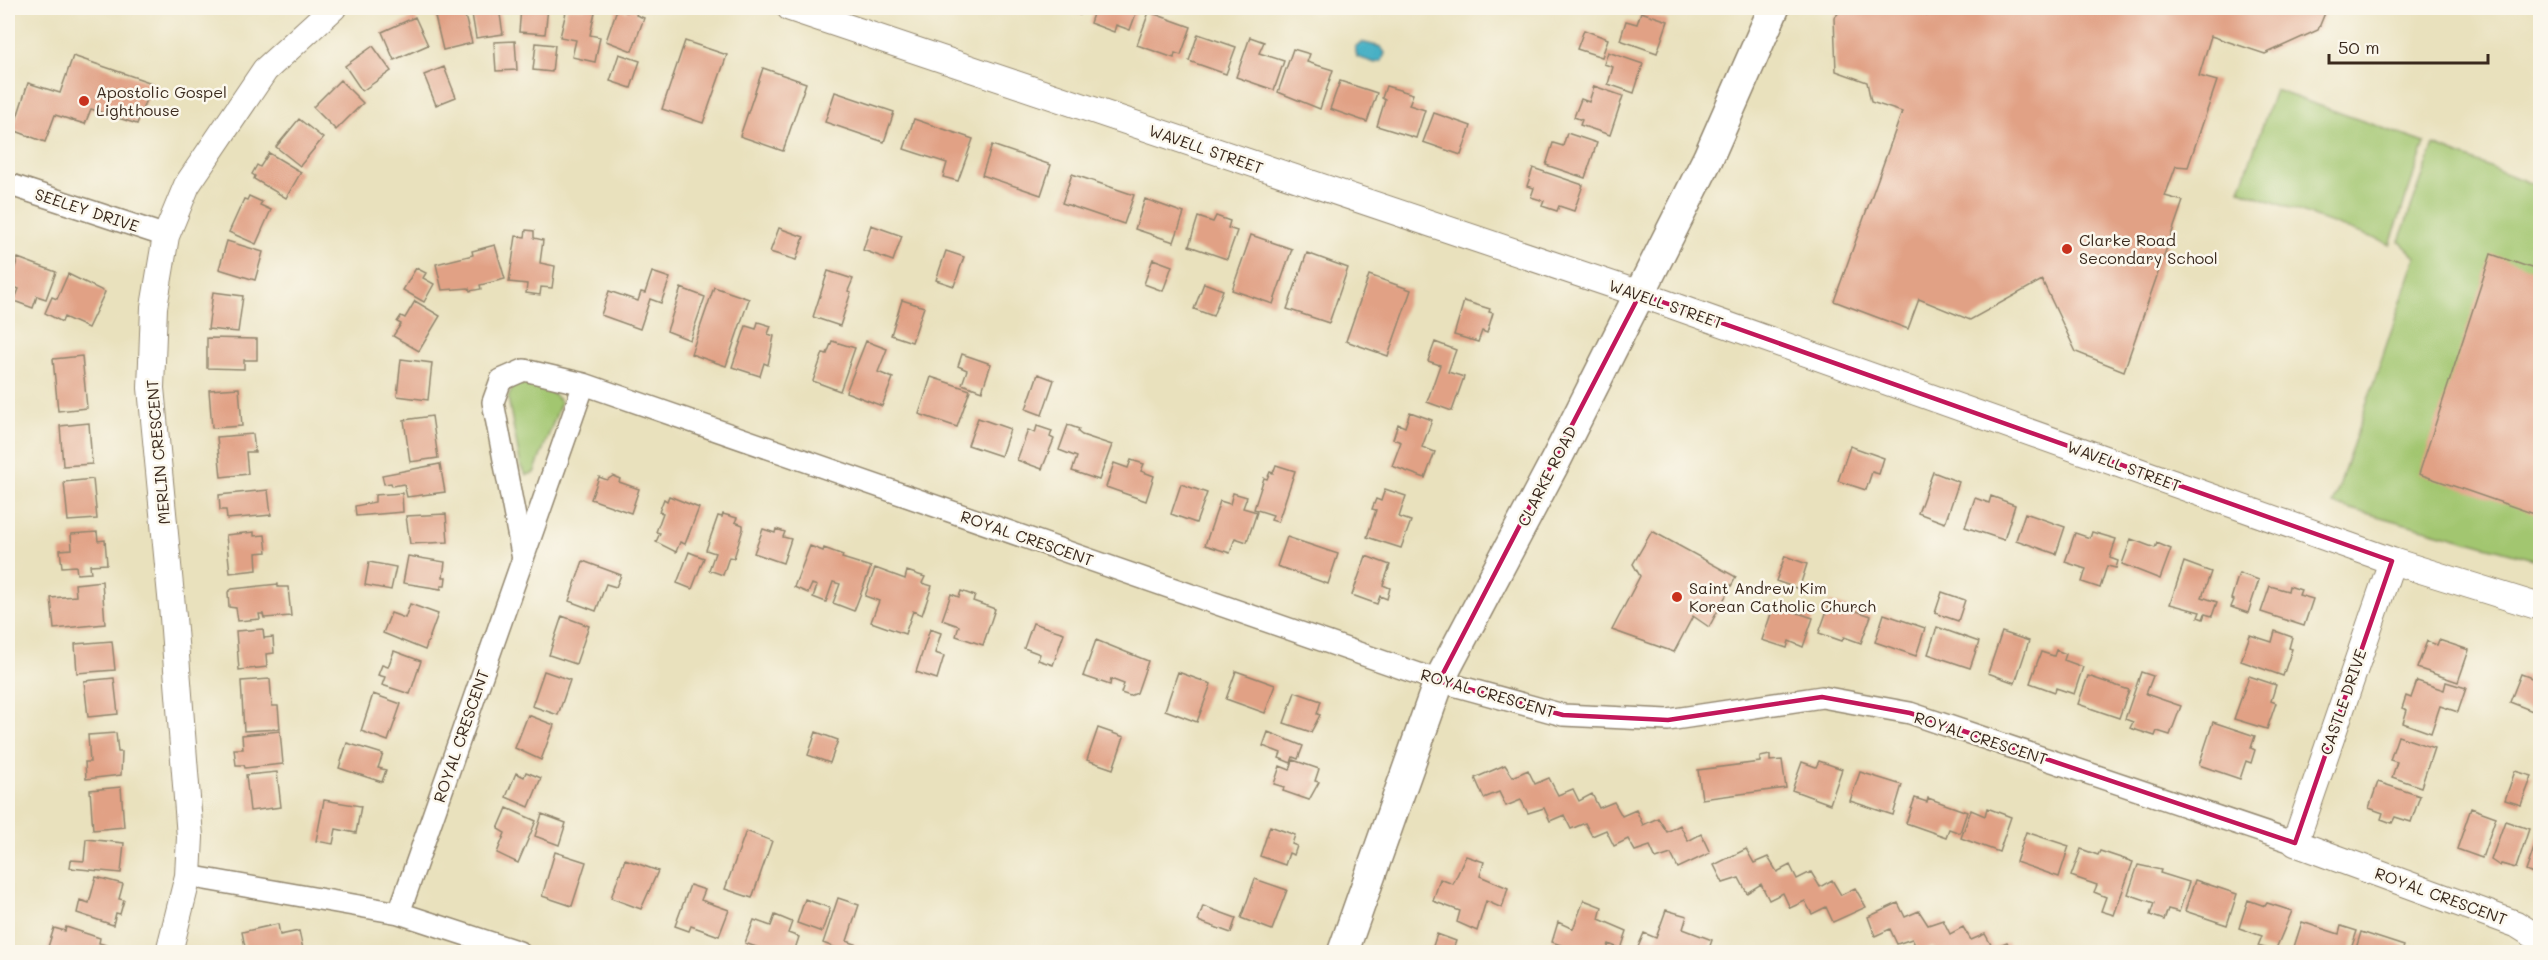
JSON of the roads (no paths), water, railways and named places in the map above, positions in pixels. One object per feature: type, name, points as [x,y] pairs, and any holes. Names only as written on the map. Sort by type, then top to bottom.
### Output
[{"type":"main road","name":"CLARKE ROAD","points":[[1343,952],[1439,681],[1708,158],[1774,8]]},
{"type":"street","name":"WAVELL STREET","points":[[790,8],[1640,294],[2392,561],[2541,607]]},
{"type":"street","name":"MERLIN CRESCENT","points":[[169,952],[188,876],[190,837],[178,675],[151,388],[154,307],[166,236],[187,185],[265,70],[332,9]]},
{"type":"street","name":"SEELEY DRIVE","points":[[8,184],[166,236]]},
{"type":"street","name":"ROYAL CRESCENT","points":[[523,559],[493,402],[501,380],[524,370],[584,384],[1439,681],[1563,716],[1668,720],[1822,697],[1911,713],[2295,843],[2516,924],[2541,939]]},
{"type":"street","name":"ROYAL CRESCENT","points":[[399,913],[584,384]]},
{"type":"street","name":"CASTLE DRIVE","points":[[2295,843],[2392,561]]},
{"type":"street","points":[[188,876],[399,913],[519,952]]},
{"type":"water","points":[[1361,42],[1381,47],[1385,53],[1382,61],[1375,63],[1357,57],[1355,47]]},
{"type":"place","name":"Apostolic Gospel Lighthouse","points":[[84,101]]},
{"type":"place","name":"Clarke Road Secondary School","points":[[2067,249]]},
{"type":"place","name":"Saint Andrew Kim Korean Catholic Church","points":[[1677,597]]}]
